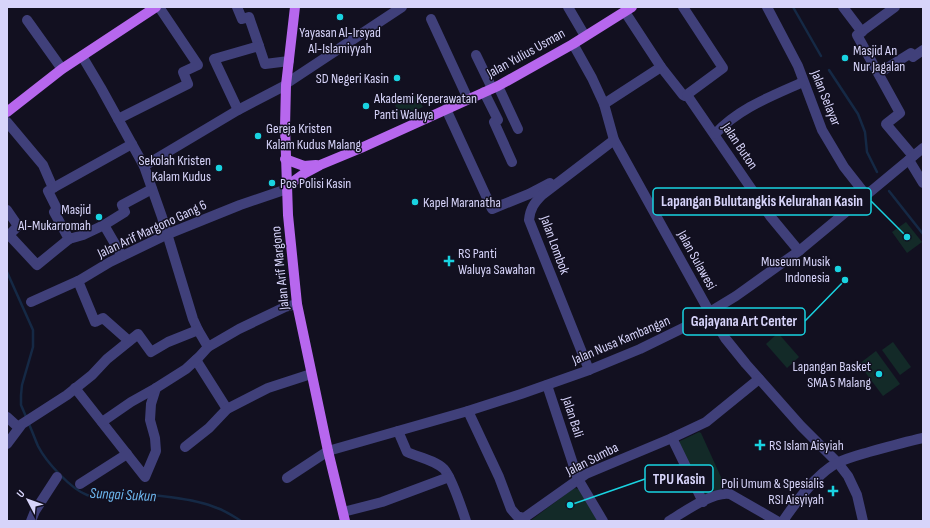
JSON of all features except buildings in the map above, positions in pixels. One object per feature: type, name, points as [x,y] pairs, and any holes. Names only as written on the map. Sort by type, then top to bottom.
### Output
[{"type":"main road","points":[[7,112],[62,69],[158,7]]},
{"type":"main road","name":"Jalan Arif Margono","points":[[296,7],[286,84],[285,159],[288,215],[297,304],[328,451],[344,516]]},
{"type":"main road","name":"Jalan Yulius Usman","points":[[287,188],[305,173],[320,165],[491,89],[572,44],[629,9]]},
{"type":"main road","name":"Jalan Yulius Usman","points":[[285,159],[304,166],[320,165]]},
{"type":"street","points":[[118,119],[188,84],[183,72],[198,65],[158,7]]},
{"type":"street","points":[[237,7],[242,19],[249,16],[264,64],[289,60]]},
{"type":"street","points":[[144,166],[238,110],[286,84],[402,7]]},
{"type":"street","points":[[568,7],[585,36]]},
{"type":"street","points":[[683,7],[723,68],[687,95]]},
{"type":"street","name":"Jalan Selayar","points":[[767,7],[798,66],[822,130],[844,167],[866,195]]},
{"type":"street","points":[[843,7],[862,32]]},
{"type":"street","points":[[895,7],[857,35],[900,113],[886,124],[911,158],[923,183]]},
{"type":"street","name":"Jalan Buton","points":[[629,9],[661,67],[683,95],[687,95],[770,216],[799,251]]},
{"type":"street","points":[[431,19],[468,99]]},
{"type":"street","points":[[27,20],[62,69]]},
{"type":"street","name":"Jalan Sulawesi","points":[[572,44],[592,78],[604,104],[614,140],[725,338],[801,426],[838,463],[853,484],[864,521]]},
{"type":"street","points":[[238,110],[214,59],[259,46]]},
{"type":"street","points":[[879,73],[911,53],[913,57],[923,50]]},
{"type":"street","points":[[82,56],[144,166],[168,234],[198,330],[208,347]]},
{"type":"street","points":[[476,56],[491,89],[518,129]]},
{"type":"street","points":[[604,104],[661,67]]},
{"type":"street","points":[[715,134],[731,119],[753,105],[803,82]]},
{"type":"street","points":[[491,89],[498,120],[494,122],[512,162]]},
{"type":"street","points":[[446,109],[492,209],[529,194],[570,174]]},
{"type":"street","points":[[7,122],[43,165],[53,188]]},
{"type":"street","name":"Jalan Lombok","points":[[589,370],[529,220],[530,212],[534,203],[614,140]]},
{"type":"street","points":[[69,240],[54,212],[57,209],[48,191],[132,144]]},
{"type":"street","name":"Jalan Nusa Kambangan","points":[[287,478],[328,451],[468,411],[548,385],[640,349],[685,327],[736,296],[799,251],[923,148]]},
{"type":"street","name":"Jalan Arif Margono Gang 6","points":[[31,302],[78,281],[110,262],[168,234],[287,188]]},
{"type":"street","points":[[7,210],[18,226],[10,235],[37,265],[69,240],[83,235],[125,212],[122,205],[152,189]]},
{"type":"street","points":[[529,194],[534,203]]},
{"type":"street","points":[[104,224],[122,256]]},
{"type":"street","points":[[78,281],[95,322],[103,318],[129,341]]},
{"type":"street","points":[[102,422],[131,402],[186,369],[208,347],[239,329],[278,310],[297,304]]},
{"type":"street","points":[[7,444],[20,425],[92,375],[107,359],[138,334],[151,352],[168,342],[198,330]]},
{"type":"street","points":[[196,360],[227,409]]},
{"type":"street","points":[[185,447],[209,428],[227,409],[268,388],[311,374]]},
{"type":"street","name":"Jalan Sumba","points":[[468,411],[499,477],[511,509],[519,517],[526,517],[586,474],[672,438],[709,420],[759,379]]},
{"type":"street","name":"Jalan Bali","points":[[548,385],[578,479],[603,521]]},
{"type":"street","points":[[75,388],[144,477],[156,452],[155,438],[150,420],[151,404],[156,388]]},
{"type":"street","points":[[7,417],[20,425]]},
{"type":"street","points":[[398,431],[407,452],[444,469],[449,477],[466,521]]},
{"type":"street","points":[[672,438],[703,502]]},
{"type":"street","points":[[783,521],[814,483],[830,468],[838,463],[851,457],[923,438]]},
{"type":"street","points":[[80,484],[127,454]]},
{"type":"street","points":[[31,521],[56,477]]},
{"type":"street","points":[[344,516],[449,477]]},
{"type":"street","points":[[669,521],[703,502],[722,494],[730,494],[777,521]]},
{"type":"green space","points":[[417,95],[423,107],[400,117],[395,105]]},
{"type":"green space","points":[[906,222],[922,242],[907,253],[892,232]]},
{"type":"green space","points":[[778,333],[799,357],[787,368],[766,344]]},
{"type":"green space","points":[[893,342],[911,367],[900,375],[882,350]]},
{"type":"green space","name":"Lapangan Basket SMA 5 Malang","points":[[876,351],[900,384],[883,396],[859,364]]},
{"type":"green space","points":[[699,432],[701,433],[725,486],[724,488],[706,496],[679,443],[680,441]]},
{"type":"green space","points":[[574,488],[579,489],[598,521],[530,521]]},
{"type":"waterway","points":[[793,7],[821,56]]},
{"type":"waterway","points":[[829,70],[858,114],[865,132],[867,152],[877,172]]},
{"type":"waterway","points":[[889,191],[923,234]]},
{"type":"waterway","name":"Sungai Sukun","points":[[7,272],[33,330],[33,347],[22,385],[21,395],[21,405],[27,419]]},
{"type":"waterway","name":"Sungai Sukun","points":[[29,424],[38,446],[47,460],[67,481],[87,495],[96,497],[134,494],[184,499],[220,509],[241,521]]},
{"type":"place","name":"Yayasan Al-Irsyad Al-Islamiyyah","points":[[340,17]]},
{"type":"place","name":"Masjid An Nur Jagalan","points":[[845,58]]},
{"type":"place","name":"SD Negeri Kasin","points":[[397,78]]},
{"type":"place","name":"Akademi Keperawatan Panti Waluya","points":[[366,106]]},
{"type":"place","name":"Gereja Kristen Kalam Kudus Malang","points":[[258,136]]},
{"type":"place","name":"Sekolah Kristen Kalam Kudus","points":[[219,168]]},
{"type":"place","name":"Pos Polisi Kasin","points":[[272,183]]},
{"type":"place","name":"Kapel Maranatha","points":[[415,202]]},
{"type":"place","name":"Masjid Al-Mukarromah","points":[[99,217]]},
{"type":"place","name":"Lapangan Bulutangkis Kelurahan Kasin","points":[[907,237]]},
{"type":"place","name":"RS Panti Waluya Sawahan","points":[[449,261]]},
{"type":"place","name":"Museum Musik Indonesia","points":[[838,269]]},
{"type":"place","name":"Gajayana Art Center","points":[[845,280]]},
{"type":"place","name":"Lapangan Basket SMA 5 Malang","points":[[879,374]]},
{"type":"place","name":"RS Islam Aisyiah","points":[[760,445]]},
{"type":"place","name":"Poli Umum & Spesialis RSI Aisyiyah","points":[[833,491]]},
{"type":"place","name":"TPU Kasin","points":[[570,505]]}]
